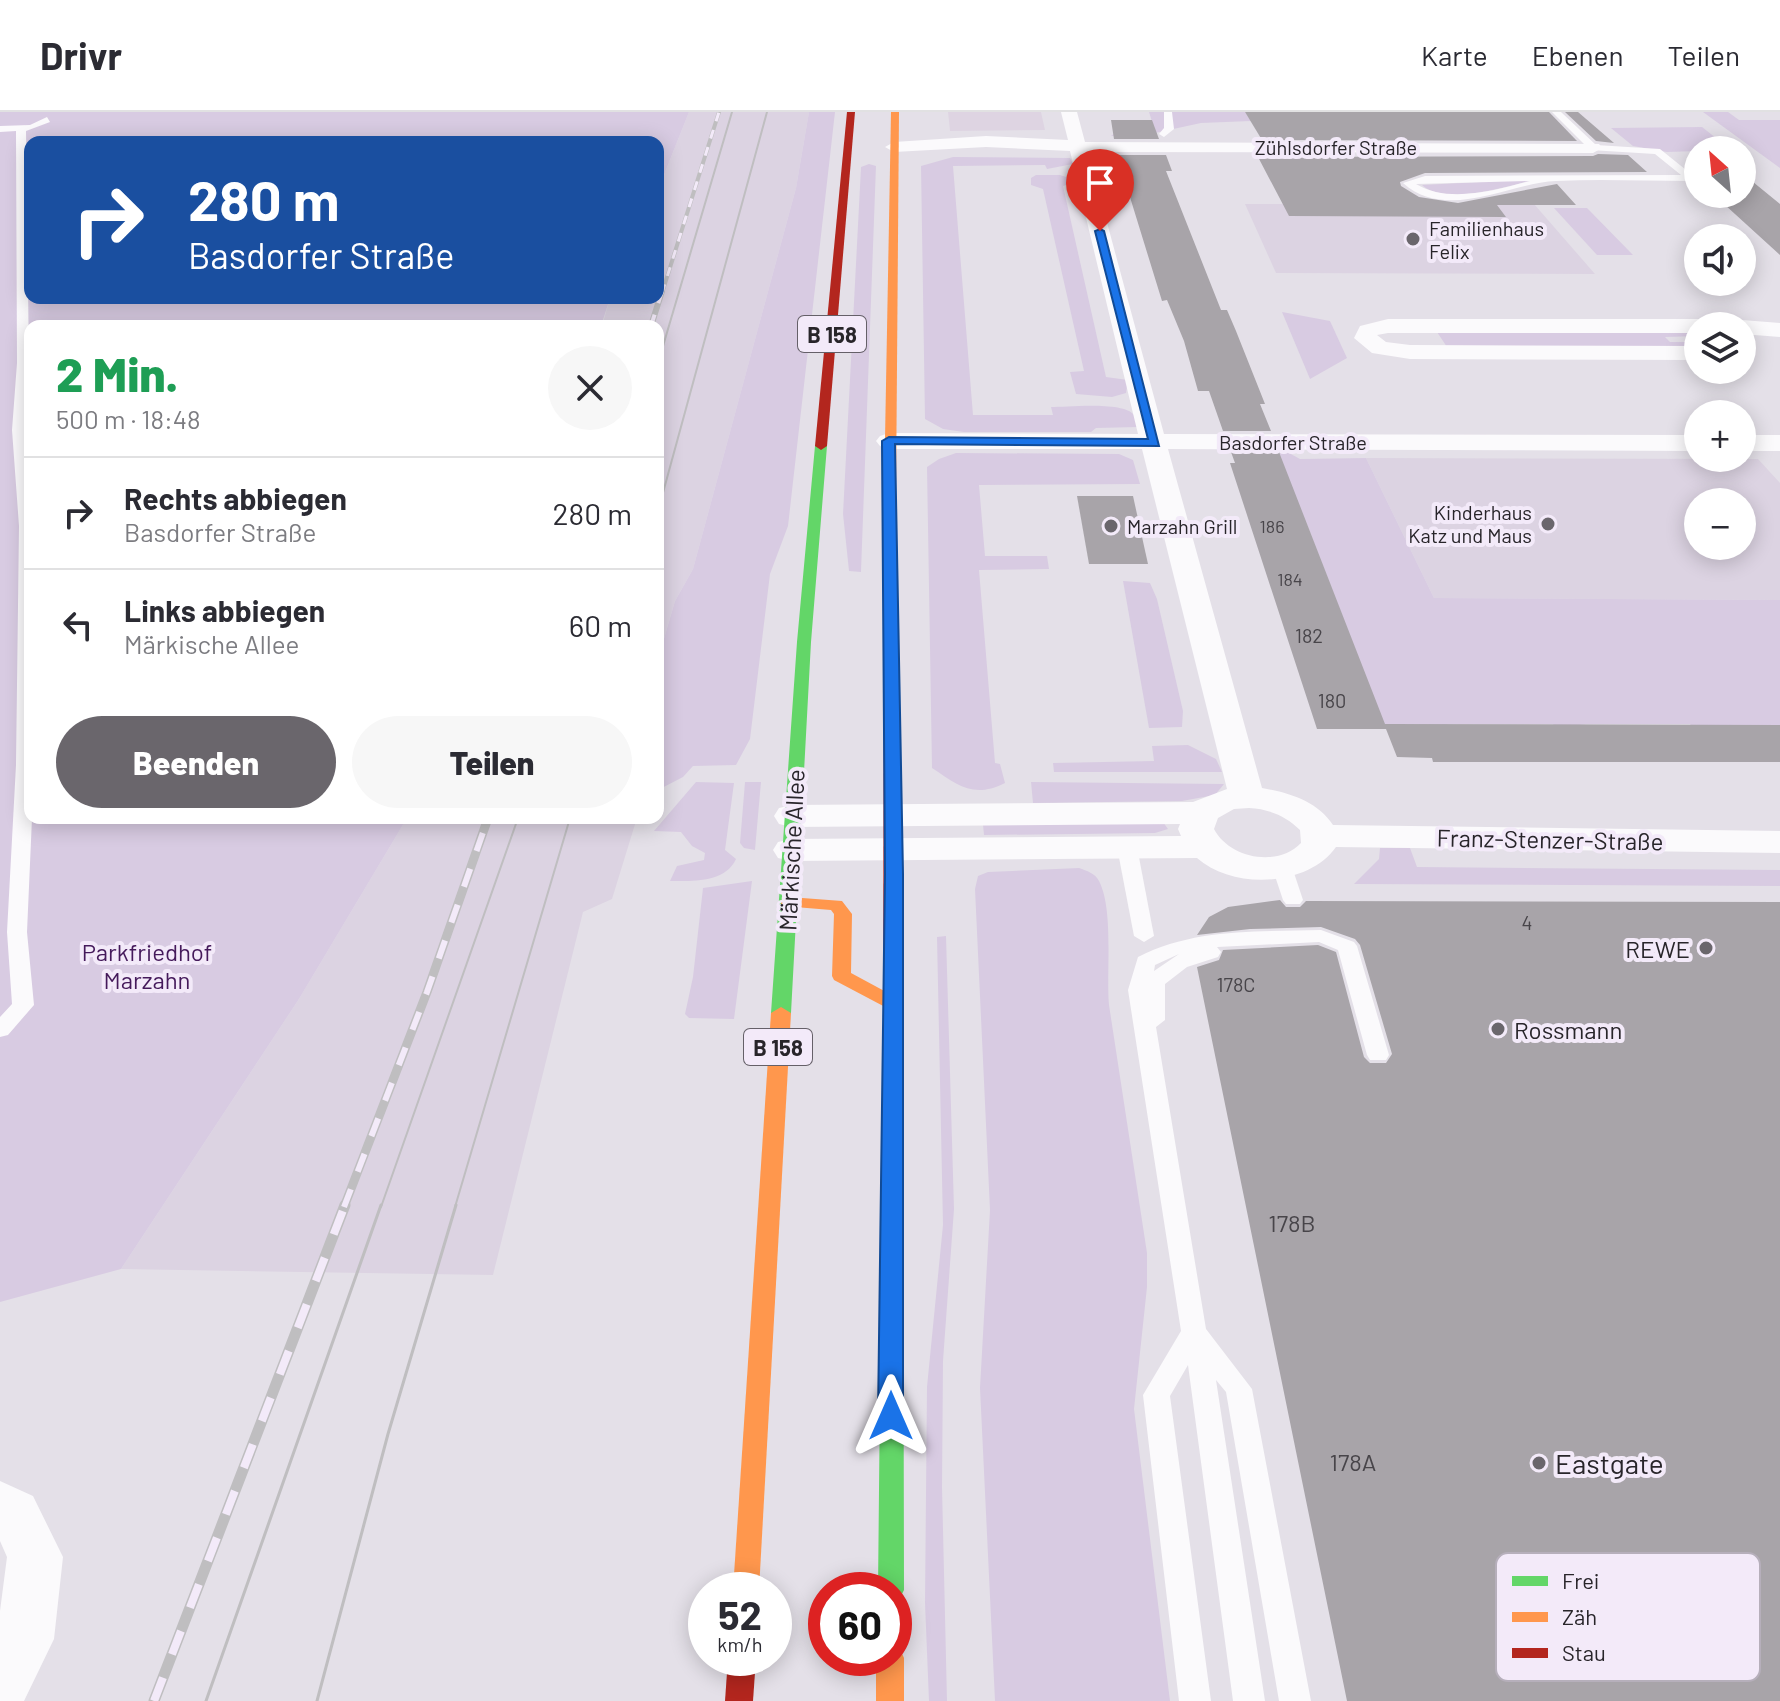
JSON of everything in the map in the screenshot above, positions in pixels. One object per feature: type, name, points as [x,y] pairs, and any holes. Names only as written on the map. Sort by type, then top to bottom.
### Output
[{"type":"main road","name":"Märkische Allee","points":[[851,112],[871,147],[889,441],[894,832],[891,1572]]},
{"type":"main road","name":"Märkische Allee","points":[[747,1572],[804,642],[871,147],[895,112]]},
{"type":"main road","points":[[789,902],[836,905],[843,914],[841,976],[894,1004]]},
{"type":"main road","points":[[739,1701],[741,1676]]},
{"type":"main road","points":[[890,1676],[890,1701]]},
{"type":"street","points":[[1069,112],[1247,797]]},
{"type":"street","name":"Zühlsdorfer Straße","points":[[871,147],[926,151],[1054,151],[1079,147],[1593,148]]},
{"type":"street","points":[[1684,326],[1388,326],[1373,328],[1365,334],[1368,341],[1380,348],[1410,352],[1684,353]]},
{"type":"street","points":[[1756,328],[1780,330]]},
{"type":"street","name":"Basdorfer Straße","points":[[889,441],[1684,443]]},
{"type":"street","points":[[1756,443],[1780,443]]},
{"type":"street","points":[[792,833],[894,832],[1203,830],[1239,864],[1287,883],[1318,846],[1320,836],[1315,824],[1304,813],[1268,799],[1247,797],[1225,800],[1203,830],[1127,847],[894,832]]},
{"type":"street","name":"Franz-Stenzer-Straße","points":[[1320,836],[1780,842]]},
{"type":"street","points":[[0,1504],[14,1512],[35,1557],[25,1639],[0,1687]]},
{"type":"lane","points":[[1164,134],[1169,129],[1168,112]]},
{"type":"lane","points":[[1556,112],[1593,148]]},
{"type":"lane","points":[[0,129],[21,129],[41,125],[47,120]]},
{"type":"lane","points":[[21,129],[23,363],[19,430],[24,509]]},
{"type":"lane","name":"Zühlsdorfer Straße","points":[[1552,178],[1481,195],[1435,195],[1416,190],[1408,183],[1425,179],[1552,178],[1691,178],[1657,151],[1593,148]]},
{"type":"lane","points":[[0,1030],[23,1005],[17,932],[24,786]]},
{"type":"lane","points":[[1127,847],[1144,936]]},
{"type":"lane","points":[[1295,1701],[1239,1389],[1194,1332],[1139,990],[1145,962],[1159,952],[1182,944],[1321,936],[1340,941],[1347,946],[1378,1055]]},
{"type":"lane","points":[[1231,950],[1186,957],[1169,967],[1154,982],[1153,1003],[1155,1042],[1249,1701]]},
{"type":"lane","points":[[1194,1332],[1156,1395],[1195,1701]]},
{"type":"shaded area","points":[[689,112],[809,112],[796,188],[693,569],[675,601],[664,639],[664,320],[604,320],[608,304],[664,304],[664,175]]},
{"type":"shaded area","points":[[948,112],[1041,112],[1045,130],[950,131]]},
{"type":"shaded area","name":"Familienhaus Felix","points":[[1245,204],[1534,204],[1595,274],[1276,273]]},
{"type":"shaded area","name":"Kinderhaus Katz und Maus","points":[[1366,458],[1684,459],[1684,472],[1756,472],[1758,459],[1780,483],[1780,600],[1434,598]]},
{"type":"shaded area","points":[[403,824],[635,824],[612,899],[583,912],[493,1275],[121,1269],[299,999]]},
{"type":"green space","name":"Parkfriedhof Marzahn","points":[[0,112],[689,112],[664,175],[664,136],[24,136],[24,304],[608,304],[603,320],[24,320],[24,824],[403,824],[299,999],[121,1269],[0,1302]]},
{"type":"green space","points":[[809,112],[835,112],[788,526],[770,574],[750,739],[736,765],[693,766],[683,777],[664,787],[664,639],[675,601],[693,569],[796,188]]},
{"type":"green space","points":[[1149,112],[1245,112],[1251,121],[1201,123],[1150,134],[1111,136],[1122,128],[1154,128]]},
{"type":"green space","points":[[1703,112],[1728,112],[1739,120],[1780,120],[1780,168],[1756,151],[1756,136],[1736,136]]},
{"type":"green space","points":[[1702,127],[1713,136],[1684,136],[1684,151],[1667,152],[1633,146],[1611,128]]},
{"type":"green space","points":[[953,157],[1070,158],[1073,164],[1047,169],[1045,165],[953,166],[973,415],[1053,415],[1051,407],[1108,406],[1134,415],[1138,427],[1096,428],[1091,432],[964,432],[943,429],[925,419],[921,166]]},
{"type":"green space","points":[[869,164],[876,166],[861,572],[849,571],[843,514],[861,167]]},
{"type":"green space","points":[[1036,175],[1060,175],[1078,181],[1063,186],[1106,377],[1128,380],[1126,393],[1112,397],[1076,394],[1070,372],[1084,371],[1043,189],[1031,185],[1031,178]]},
{"type":"green space","points":[[1529,181],[1490,191],[1459,194],[1444,194],[1422,185]]},
{"type":"green space","points":[[1554,208],[1587,208],[1633,255],[1597,255]]},
{"type":"green space","points":[[1282,312],[1330,321],[1347,358],[1310,379]]},
{"type":"green space","points":[[1435,329],[1684,330],[1684,336],[1665,337],[1670,342],[1684,342],[1684,348],[1447,347]]},
{"type":"green space","points":[[956,453],[1119,454],[1133,460],[1140,484],[979,485],[985,556],[1047,556],[1049,569],[979,570],[995,763],[1000,764],[1005,783],[984,790],[966,788],[932,768],[927,467]]},
{"type":"green space","points":[[1279,453],[1289,453],[1300,459],[1366,458],[1434,598],[1780,600],[1780,725],[1693,728],[1690,724],[1587,724],[1555,728],[1553,724],[1453,724],[1421,728],[1419,724],[1384,724],[1306,522],[1300,522]]},
{"type":"green space","points":[[1123,581],[1150,583],[1157,599],[1183,711],[1182,727],[1149,728]]},
{"type":"green space","points":[[1188,745],[1216,759],[1222,772],[1054,772],[1053,763],[1154,761],[1152,746]]},
{"type":"green space","points":[[696,782],[734,783],[725,850],[736,859],[731,867],[708,879],[670,881],[677,866],[704,860],[705,853],[692,846],[681,832],[654,831],[664,824],[664,819]]},
{"type":"green space","points":[[745,782],[761,782],[755,850],[744,848],[740,843]]},
{"type":"green space","points":[[1031,782],[1224,784],[1215,795],[1182,801],[1033,803]]},
{"type":"green space","points":[[1163,822],[1168,829],[1155,833],[984,835],[983,825]]},
{"type":"green space","points":[[1380,848],[1410,848],[1417,867],[1780,870],[1780,886],[1354,884],[1379,859]]},
{"type":"green space","points":[[1079,868],[1097,878],[1104,893],[1109,1005],[1147,1253],[1147,1287],[1134,1409],[1170,1701],[995,1701],[980,1388],[990,1210],[975,889],[978,876],[988,872]]},
{"type":"green space","points":[[752,881],[734,1019],[689,1018],[685,1014],[693,977],[703,888]]},
{"type":"green space","points":[[946,936],[954,1209],[943,1361],[942,1487],[947,1701],[929,1701],[925,1603],[927,1387],[943,1225],[937,937]]},
{"type":"building","points":[[1245,112],[1549,112],[1577,141],[1262,140]]},
{"type":"building","points":[[1565,112],[1578,112],[1614,143],[1596,141]]},
{"type":"building","points":[[1111,120],[1152,120],[1159,139],[1114,139]]},
{"type":"building","points":[[1117,155],[1166,155],[1172,171],[1166,171],[1221,310],[1227,310],[1236,331],[1265,404],[1260,404],[1271,431],[1223,431],[1209,391],[1198,391],[1184,341],[1167,300],[1162,301]]},
{"type":"building","points":[[1628,155],[1647,172],[1425,173],[1400,182],[1401,186],[1419,197],[1458,203],[1557,184],[1576,205],[1497,205],[1506,217],[1289,216],[1258,157],[1593,156]]},
{"type":"building","points":[[1756,184],[1780,204],[1780,255],[1756,233],[1756,224],[1746,224],[1728,208],[1756,208]]},
{"type":"building","points":[[1231,452],[1279,452],[1385,724],[1780,725],[1780,762],[1433,762],[1432,758],[1397,757],[1386,729],[1317,729],[1230,463],[1235,463]]},
{"type":"building","name":"Marzahn Grill","points":[[1077,496],[1133,496],[1148,564],[1089,564]]},
{"type":"building","name":"Eastgate","points":[[1280,900],[1286,907],[1300,907],[1306,901],[1780,902],[1780,1701],[1347,1701],[1197,967],[1219,960],[1223,950],[1318,945],[1336,952],[1364,1057],[1370,1063],[1386,1063],[1392,1054],[1360,945],[1355,939],[1321,927],[1250,929],[1197,935],[1209,917],[1228,907]]},
{"type":"tram line","points":[[664,343],[732,112]]},
{"type":"tram line","points":[[664,489],[767,112]]},
{"type":"tram line","points":[[381,1207],[516,824]]},
{"type":"tram line","points":[[455,1207],[568,824]]},
{"type":"tram line","points":[[206,1701],[381,1205]]},
{"type":"tram line","points":[[317,1701],[388,1434],[456,1205]]},
{"type":"railway","points":[[664,287],[719,112]]},
{"type":"railway","points":[[653,320],[658,304]]},
{"type":"railway","points":[[344,1207],[427,992],[486,824]]},
{"type":"railway","points":[[154,1701],[345,1205]]},
{"type":"traffic: fast","points":[[781,1013],[804,642],[821,446]]},
{"type":"traffic: fast","points":[[891,1572],[893,1095]]},
{"type":"traffic: slow","points":[[890,494],[895,112]]},
{"type":"traffic: slow","points":[[789,902],[836,905],[843,914],[841,976],[894,1004]]},
{"type":"traffic: slow","points":[[747,1572],[781,1013]]},
{"type":"traffic: slow","points":[[890,1676],[890,1701]]},
{"type":"traffic: jam","points":[[821,446],[851,112]]},
{"type":"traffic: jam","points":[[890,494],[893,1095]]},
{"type":"traffic: jam","points":[[739,1701],[741,1676]]},
{"type":"place","name":"Familienhaus Felix","points":[[1413,239]]},
{"type":"place","name":"Kinderhaus Katz und Maus","points":[[1548,524]]},
{"type":"place","name":"Marzahn Grill","points":[[1111,526]]},
{"type":"place","name":"REWE","points":[[1706,948]]},
{"type":"place","name":"Rossmann","points":[[1498,1029]]},
{"type":"place","name":"Eastgate","points":[[1539,1463]]},
{"type":"route","points":[[891,1416],[894,815],[889,441],[1155,443],[1100,231]]}]
